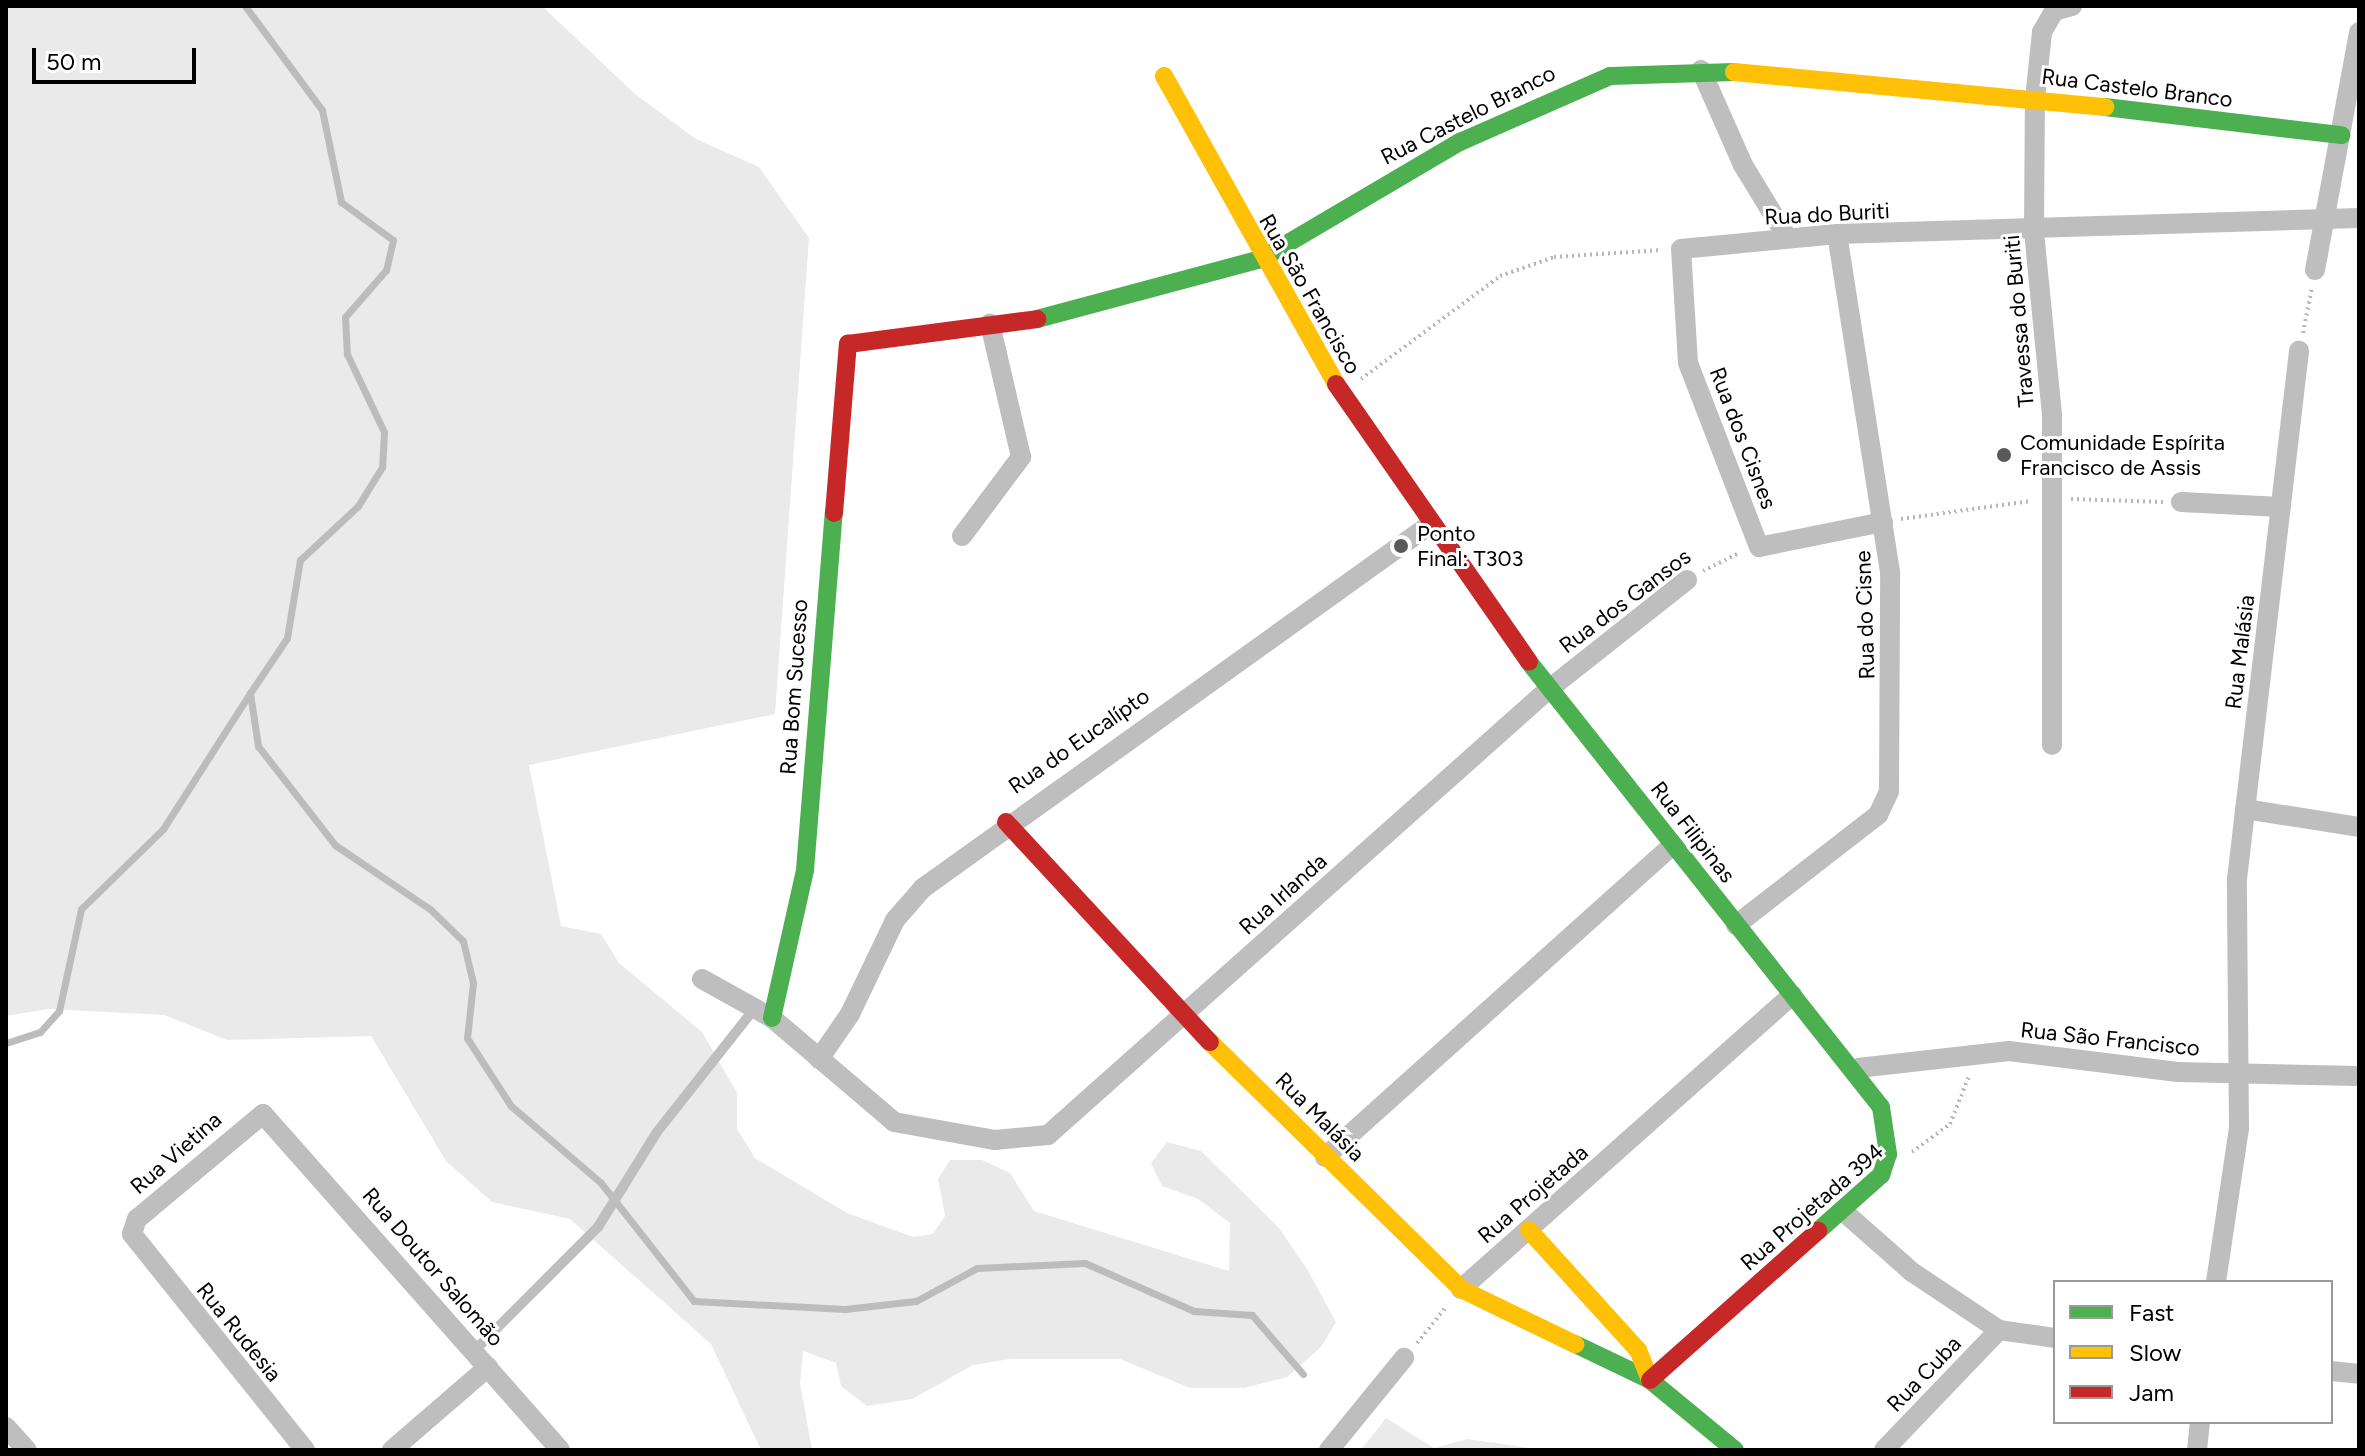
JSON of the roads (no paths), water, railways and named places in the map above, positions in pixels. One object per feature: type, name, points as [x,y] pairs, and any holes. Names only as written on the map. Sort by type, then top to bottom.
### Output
[{"type":"street","name":"Travessa do Buriti","points":[[2052,745],[2050,376],[2034,231],[2035,99],[2042,32],[2054,11],[2072,6]]},
{"type":"street","points":[[2315,270],[2328,218],[2359,32]]},
{"type":"street","name":"Rua Castelo Branco","points":[[841,356],[854,341],[1074,314],[1261,259],[1528,108],[1610,76],[1701,70],[2035,99],[2341,135]]},
{"type":"street","points":[[1701,70],[1743,165],[1787,237]]},
{"type":"street","name":"Rua São Francisco","points":[[1164,76],[1261,259],[1340,395],[1431,524]]},
{"type":"street","name":"Rua do Buriti","points":[[1681,249],[1837,234],[2034,231],[2359,218]]},
{"type":"street","name":"Rua do Cisne","points":[[1736,925],[1885,806],[1894,632],[1883,522],[1837,234]]},
{"type":"street","name":"Rua dos Cisnes","points":[[1681,249],[1688,363],[1759,547],[1883,522]]},
{"type":"street","points":[[962,536],[1021,457],[990,324]]},
{"type":"street","name":"Rua Malásia","points":[[2216,1280],[2236,1158],[2237,879],[2299,351]]},
{"type":"street","name":"Rua Bom Sucesso","points":[[764,1012],[805,870],[841,356]]},
{"type":"street","points":[[2181,502],[2281,507]]},
{"type":"street","name":"Rua Filipinas","points":[[1431,524],[1549,689],[1792,995],[1858,1068],[1886,1124],[1881,1175]]},
{"type":"street","name":"Rua do Eucalípto","points":[[819,1059],[850,1014],[895,920],[1006,822],[1431,524]]},
{"type":"street","name":"Rua dos Gansos","points":[[1549,689],[1687,580]]},
{"type":"street","name":"Rua Irlanda","points":[[819,1059],[894,1122],[995,1140],[1048,1135],[1549,689]]},
{"type":"street","points":[[2245,809],[2359,827]]},
{"type":"street","name":"Rua Malásia","points":[[1006,822],[1183,1015],[1461,1289],[1650,1380]]},
{"type":"street","points":[[1325,1157],[1673,845]]},
{"type":"street","points":[[702,979],[764,1012],[819,1059]]},
{"type":"street","name":"Rua Projetada","points":[[1461,1289],[1792,995]]},
{"type":"street","name":"Rua São Francisco","points":[[1858,1068],[1978,1052],[2237,1075],[2359,1076]]},
{"type":"street","name":"Rua Vietina","points":[[135,1244],[137,1219],[252,1120],[270,1116]]},
{"type":"street","name":"Rua Doutor Salomão","points":[[270,1116],[560,1450]]},
{"type":"street","name":"Rua Projetada 394","points":[[1650,1380],[1844,1212],[1881,1175]]},
{"type":"street","points":[[1844,1212],[1912,1272],[1999,1330],[2053,1338]]},
{"type":"street","points":[[1529,1230],[1638,1350],[1650,1380],[1735,1450]]},
{"type":"street","name":"Rua Rudesia","points":[[135,1244],[305,1450]]},
{"type":"street","name":"Rua Cuba","points":[[1884,1450],[1999,1330]]},
{"type":"street","points":[[1329,1450],[1404,1358]]},
{"type":"street","points":[[392,1450],[488,1367]]},
{"type":"street","points":[[2333,1371],[2359,1374]]},
{"type":"street","points":[[2197,1450],[2200,1424]]},
{"type":"street","points":[[6,1427],[27,1450]]},
{"type":"lane","points":[[474,1351],[557,1273],[606,1214],[701,1071],[764,1012]]},
{"type":"waterway","points":[[245,6],[322,110],[341,202],[393,240],[386,270],[345,317],[347,354],[384,432],[382,467],[358,506],[300,560],[287,638],[250,693],[258,746],[335,845],[430,909],[463,941],[473,983],[467,1038],[511,1106],[601,1183],[694,1301],[845,1309],[916,1301],[977,1268],[1085,1263],[1194,1311],[1252,1315],[1303,1374]]},
{"type":"waterway","points":[[6,1043],[40,1032],[59,1011],[81,909],[163,829],[250,693]]},
{"type":"place","name":"Comunidade Espírita Francisco de Assis","points":[[2004,455]]},
{"type":"place","name":"Ponto Final: T303","points":[[1401,546]]}]
